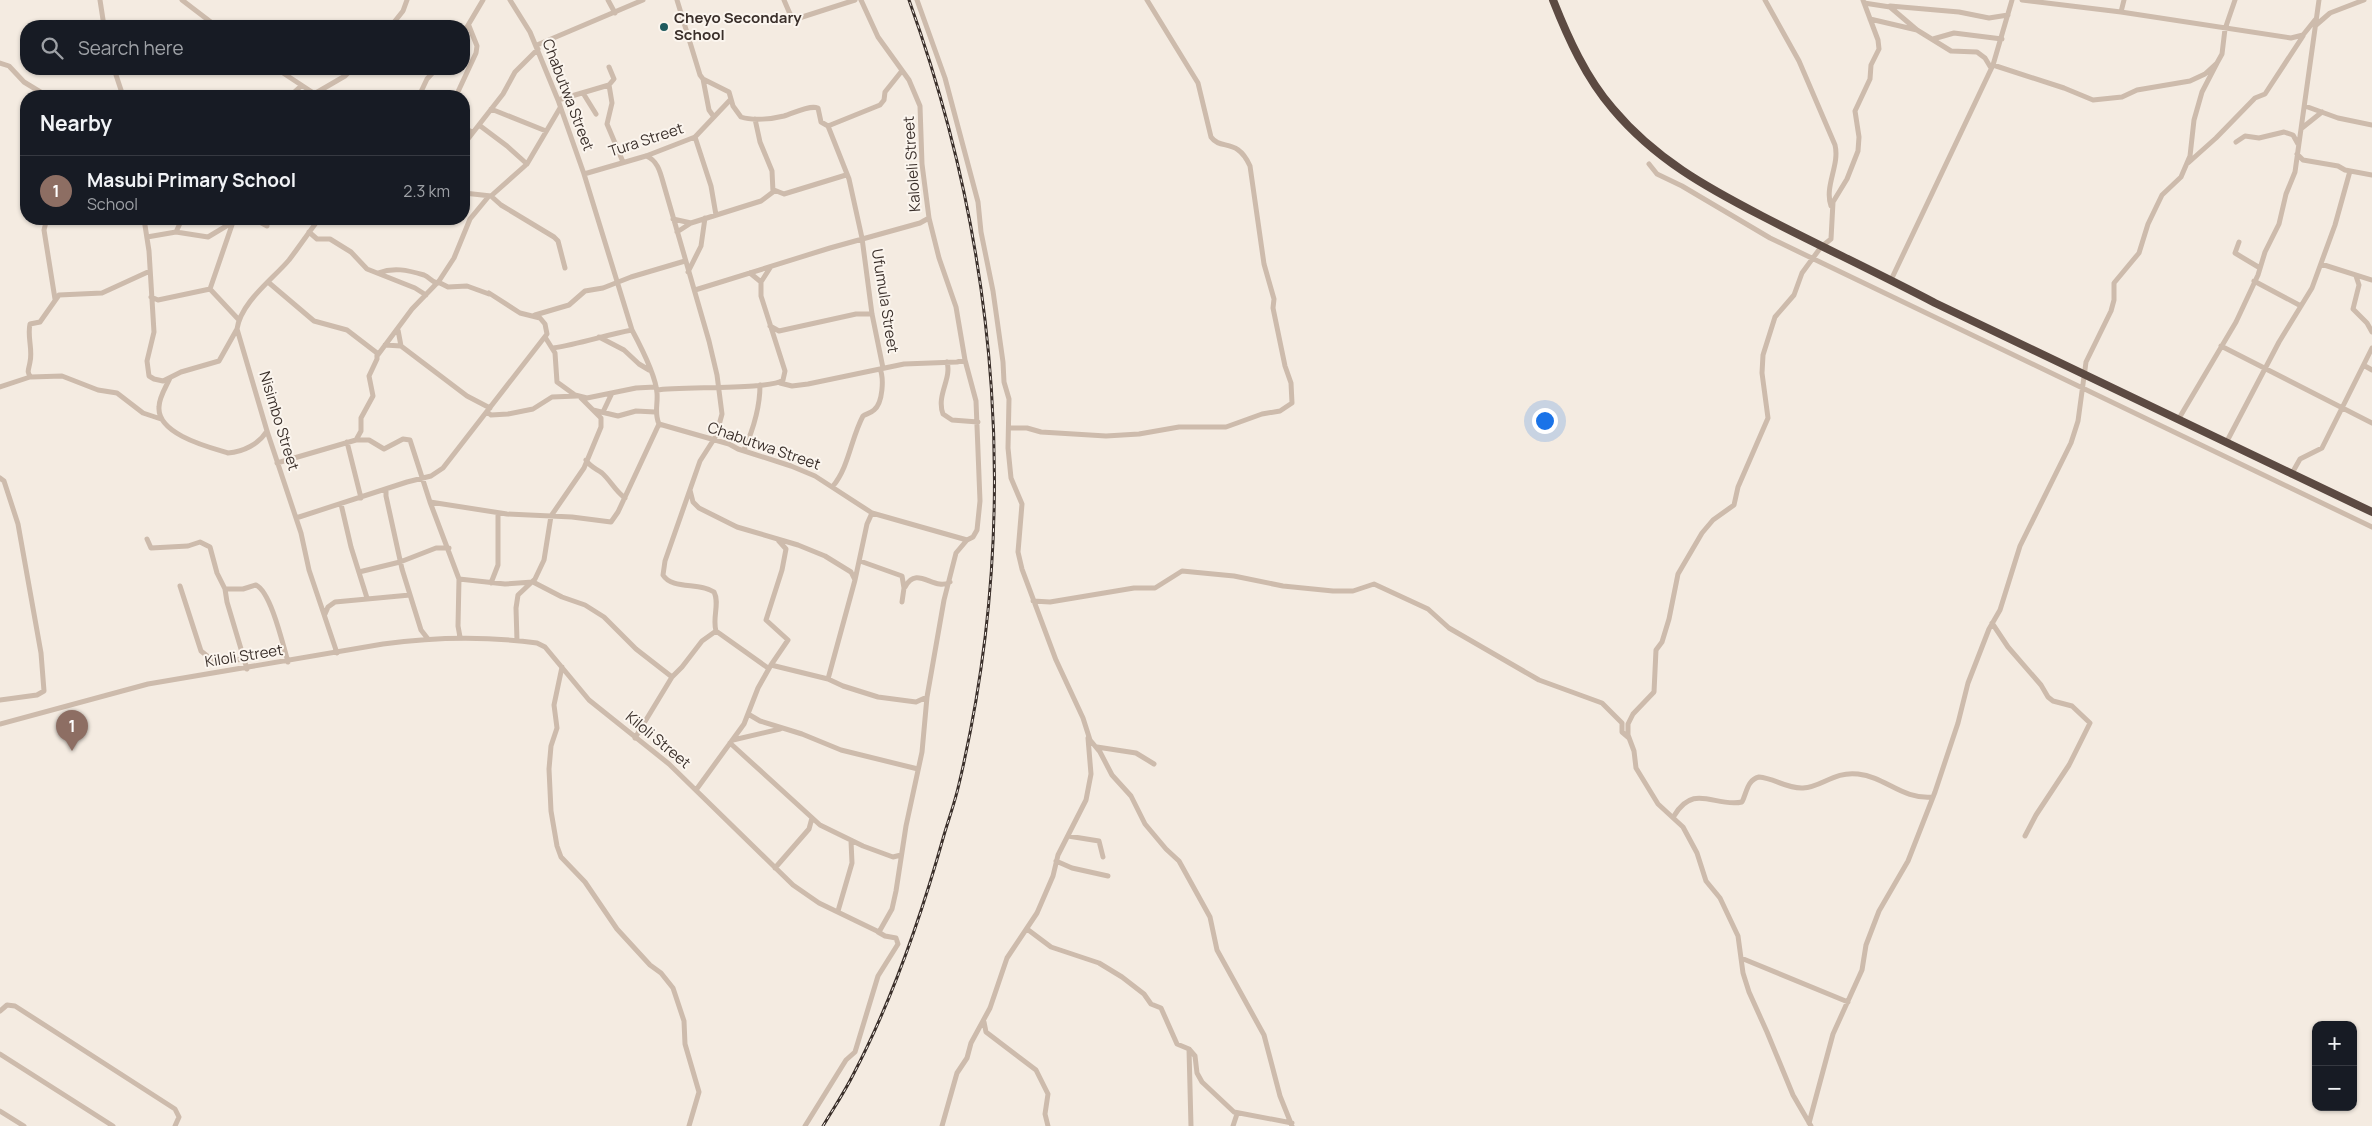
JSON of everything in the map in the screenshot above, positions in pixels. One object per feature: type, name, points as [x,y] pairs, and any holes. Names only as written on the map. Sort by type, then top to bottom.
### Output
[{"type":"highway","points":[[1553,0],[1577,54],[1604,99],[1649,146],[1696,181],[1821,247],[1935,303],[2084,373],[2226,444],[2372,512]]},
{"type":"street","points":[[100,0],[103,20]]},
{"type":"street","points":[[182,0],[208,20]]},
{"type":"street","points":[[396,20],[408,0]]},
{"type":"street","points":[[470,24],[482,0]]},
{"type":"street","name":"Chabutwa Street","points":[[510,0],[537,47],[558,100],[584,174],[632,330],[656,388],[655,412],[659,424],[791,466],[833,486],[872,513],[967,540]]},
{"type":"street","points":[[608,0],[615,13]]},
{"type":"street","points":[[470,135],[491,110],[515,72],[537,47],[643,0]]},
{"type":"street","points":[[676,0],[697,68],[703,79],[709,110],[714,117]]},
{"type":"street","points":[[784,0],[790,14],[796,19],[855,0]]},
{"type":"street","name":"Kaloleli Street","points":[[695,290],[862,238],[920,223],[928,218],[922,164],[920,106],[913,88],[878,37],[861,0]]},
{"type":"street","points":[[917,0],[943,73],[978,202],[980,232],[993,291],[1004,382],[1009,399],[1011,478],[1022,504],[1019,559],[1033,601],[1062,674],[1083,718],[1088,736],[1091,774],[1090,787],[1084,804],[1056,861],[1053,876],[1044,898],[1027,929],[1007,958],[1000,984],[984,1022],[974,1036],[967,1058],[957,1073],[942,1126]]},
{"type":"street","points":[[1009,428],[1106,436],[1139,434],[1178,427],[1226,427],[1262,414],[1280,412],[1292,403],[1291,384],[1285,366],[1273,308],[1274,299],[1264,264],[1250,166],[1244,155],[1235,147],[1216,143],[1211,137],[1198,82],[1147,0]]},
{"type":"street","points":[[1765,0],[1799,61],[1835,145],[1836,153],[1828,193],[1832,209]]},
{"type":"street","points":[[1891,280],[1992,67],[2002,39],[2012,0]]},
{"type":"street","points":[[2022,0],[2121,12],[2291,38],[2303,35]]},
{"type":"street","points":[[2121,12],[2124,0]]},
{"type":"street","points":[[1810,1125],[1833,1034],[1848,1002],[1853,985],[1862,970],[1866,945],[1879,911],[1908,861],[1933,797],[1956,730],[1968,683],[1992,623],[2000,610],[2020,546],[2071,442],[2078,421],[2084,373],[2088,358],[2112,311],[2114,283],[2139,253],[2148,224],[2162,194],[2178,180],[2190,156],[2194,120],[2202,92],[2224,49],[2226,29],[2235,0]]},
{"type":"street","points":[[2178,420],[2236,322],[2279,224],[2286,194],[2295,176],[2319,0]]},
{"type":"street","points":[[2315,26],[2330,13],[2364,0]]},
{"type":"street","points":[[1863,1],[1886,6],[1959,12],[1989,18],[2008,15]]},
{"type":"street","points":[[1810,1125],[1793,1095],[1748,992],[1740,944],[1735,929],[1719,896],[1705,878],[1699,858],[1684,829],[1674,816],[1658,804],[1638,773],[1634,749],[1629,738],[1628,726],[1631,718],[1654,692],[1656,650],[1662,642],[1669,619],[1678,574],[1702,532],[1713,520],[1734,505],[1738,487],[1758,438],[1767,422],[1769,410],[1762,374],[1764,355],[1775,317],[1780,308],[1794,295],[1799,278],[1821,247],[1831,239],[1832,209],[1835,197],[1847,179],[1858,151],[1860,138],[1854,113],[1868,83],[1872,65],[1878,51],[1878,40],[1863,1]]},
{"type":"street","points":[[1886,6],[1917,30],[1951,51],[1977,52],[1992,67],[2008,69],[2096,100],[2122,97],[2137,90],[2190,81],[2205,74],[2217,63]]},
{"type":"street","points":[[1870,19],[1917,30]]},
{"type":"street","points":[[2186,165],[2216,138],[2255,98],[2266,94],[2303,35],[2316,19]]},
{"type":"street","points":[[470,28],[477,46],[470,66]]},
{"type":"street","points":[[1933,39],[1954,32],[2002,39]]},
{"type":"street","points":[[0,63],[9,66],[24,82],[37,90]]},
{"type":"street","points":[[558,100],[609,85],[614,78],[609,67]]},
{"type":"street","points":[[828,126],[880,105],[884,100],[885,92],[901,72]]},
{"type":"street","points":[[116,75],[121,90]]},
{"type":"street","points":[[285,75],[308,90]]},
{"type":"street","points":[[324,90],[346,75]]},
{"type":"street","points":[[422,90],[431,75]]},
{"type":"street","points":[[459,90],[466,75]]},
{"type":"street","points":[[703,79],[726,89],[740,117],[755,119],[760,142],[772,171],[774,190]]},
{"type":"street","points":[[609,85],[612,104],[607,124],[623,162]]},
{"type":"street","points":[[297,90],[301,86]]},
{"type":"street","points":[[583,93],[596,114]]},
{"type":"street","name":"Tura Street","points":[[584,174],[646,156],[695,137],[731,98]]},
{"type":"street","points":[[2305,106],[2311,110],[2338,118],[2372,125]]},
{"type":"street","name":"Ufumula Street","points":[[755,119],[782,116],[816,107],[819,110],[821,122],[828,126],[846,174],[862,238],[882,379],[878,406],[874,411],[863,416],[853,438],[849,455],[833,486]]},
{"type":"street","points":[[470,219],[490,196],[527,164],[560,108]]},
{"type":"street","points":[[491,110],[546,131]]},
{"type":"street","points":[[2301,128],[2322,112]]},
{"type":"street","points":[[478,125],[507,146],[527,164]]},
{"type":"street","points":[[2236,142],[2245,136],[2260,138],[2284,132],[2292,135],[2299,145]]},
{"type":"street","points":[[695,137],[711,186],[716,215]]},
{"type":"street","points":[[2297,153],[2303,160],[2338,166],[2350,171],[2372,175]]},
{"type":"street","points":[[646,156],[651,158],[658,167],[688,272],[695,290],[716,367],[722,414],[719,429],[700,461],[665,561],[663,575],[670,582],[696,585],[714,592],[716,597],[713,617],[716,631],[770,666],[828,679],[843,686],[878,696],[916,702],[927,696]]},
{"type":"street","points":[[1649,164],[1657,174],[1682,186],[1748,226],[1813,259],[2372,527]]},
{"type":"street","points":[[2226,444],[2265,369],[2312,288],[2335,224],[2350,171]]},
{"type":"street","points":[[774,190],[784,194],[846,174]]},
{"type":"street","points":[[677,232],[691,223],[761,201],[774,190]]},
{"type":"street","points":[[470,194],[490,196],[501,205],[554,237],[558,241],[565,268]]},
{"type":"street","points":[[688,272],[701,246],[705,218]]},
{"type":"street","points":[[878,932],[882,930],[892,909],[918,769],[927,696],[944,600],[956,553],[967,540],[975,535],[980,510],[978,422],[970,373],[965,360],[956,307],[939,258],[928,218]]},
{"type":"street","points":[[673,219],[691,223]]},
{"type":"street","points":[[45,225],[44,230],[56,299]]},
{"type":"street","points":[[145,225],[154,337],[147,369],[149,376],[154,380],[163,381],[181,372],[219,361],[237,329],[239,320],[268,282],[290,259],[314,225]]},
{"type":"street","points":[[176,232],[179,225]]},
{"type":"street","points":[[147,237],[176,232],[208,237],[226,225]]},
{"type":"street","points":[[210,289],[232,225]]},
{"type":"street","points":[[356,440],[361,430],[361,418],[373,396],[369,376],[377,356],[412,309],[438,283],[454,258],[468,225]]},
{"type":"street","points":[[309,232],[317,239],[330,239],[351,252],[362,265],[378,274],[415,288],[426,295]]},
{"type":"street","points":[[2239,242],[2235,253],[2260,268]]},
{"type":"street","points":[[535,316],[570,305],[585,292],[686,261]]},
{"type":"street","points":[[2321,264],[2372,280]]},
{"type":"street","points":[[771,267],[761,282],[761,296],[774,341],[785,370],[780,382]]},
{"type":"street","points":[[378,274],[393,268],[410,270],[448,287],[467,286],[489,294],[512,309],[540,318],[545,324],[546,337],[552,347],[557,382],[580,397],[601,418],[602,422],[586,460],[551,516],[544,560],[533,582],[522,590],[517,600],[517,641]]},
{"type":"street","points":[[30,377],[28,370],[31,351],[28,341],[29,325],[40,322],[56,299],[63,294],[102,293],[150,271]]},
{"type":"street","points":[[750,274],[761,282]]},
{"type":"street","points":[[2356,276],[2359,285],[2353,309],[2367,323],[2372,332]]},
{"type":"street","points":[[2254,281],[2301,306]]},
{"type":"street","points":[[268,282],[314,321],[347,330],[374,350],[377,356]]},
{"type":"street","points":[[151,297],[158,300],[210,289]]},
{"type":"street","points":[[210,289],[239,320]]},
{"type":"street","points":[[770,326],[779,331],[856,314],[872,314]]},
{"type":"street","name":"Nisimbo Street","points":[[237,329],[255,383],[267,431],[296,518],[309,570],[337,653]]},
{"type":"street","points":[[398,330],[401,346]]},
{"type":"street","points":[[538,346],[552,347],[583,343],[599,337],[632,330]]},
{"type":"street","points":[[774,341],[779,331]]},
{"type":"street","points":[[296,518],[435,475],[443,468],[546,337]]},
{"type":"street","points":[[599,337],[624,350],[639,364],[649,370]]},
{"type":"street","points":[[385,345],[401,346],[467,396],[489,410],[491,414],[508,414],[533,409],[552,397],[580,397],[636,388],[718,388],[760,386],[780,382],[792,386],[918,362],[965,360]]},
{"type":"street","points":[[2221,346],[2372,423]]},
{"type":"street","points":[[2291,475],[2300,459],[2322,448],[2372,348]]},
{"type":"street","points":[[947,362],[948,370],[941,395],[943,414],[952,420],[978,422]]},
{"type":"street","points":[[2364,366],[2372,370]]},
{"type":"street","points":[[0,387],[30,377],[62,376],[98,390],[116,393],[143,413],[161,419]]},
{"type":"street","points":[[170,378],[159,405],[161,419],[171,431],[228,453],[238,452],[258,442],[267,431]]},
{"type":"street","points":[[744,450],[757,413],[760,386]]},
{"type":"street","points":[[603,412],[612,393]]},
{"type":"street","points":[[592,410],[618,416],[636,411],[655,412]]},
{"type":"street","points":[[430,502],[498,513],[611,522],[615,519],[659,424]]},
{"type":"street","points":[[277,463],[356,440],[369,440],[384,449],[403,439],[410,440],[430,502],[449,548],[459,579],[458,626],[460,637]]},
{"type":"street","points":[[347,442],[361,498]]},
{"type":"street","points":[[586,460],[624,498]]},
{"type":"street","points":[[0,478],[4,481],[18,524],[42,653],[44,691],[37,695],[0,700]]},
{"type":"street","points":[[386,489],[400,562],[421,630],[428,639]]},
{"type":"street","points":[[690,489],[692,502],[699,508],[737,527],[798,545],[825,556],[851,572],[855,580]]},
{"type":"street","points":[[341,504],[367,598]]},
{"type":"street","points":[[491,583],[498,565],[498,513]]},
{"type":"street","points":[[828,679],[872,513]]},
{"type":"street","points":[[146,539],[153,548],[188,546],[200,542],[210,547],[217,573],[225,589],[226,602],[247,668]]},
{"type":"street","points":[[696,790],[731,742],[748,714],[770,666],[788,640],[766,620],[786,553],[785,547],[777,539]]},
{"type":"street","points":[[359,572],[400,562],[436,548],[449,548]]},
{"type":"street","points":[[860,561],[902,576],[904,588],[902,602]]},
{"type":"street","points":[[1033,601],[1050,602],[1134,588],[1155,588],[1164,585],[1177,572],[1182,571],[1234,576],[1282,586],[1333,591],[1353,591],[1374,584],[1428,609],[1449,628],[1539,680],[1602,703],[1620,720],[1622,732],[1629,738]]},
{"type":"street","points":[[904,588],[909,579],[914,578],[942,585],[950,582]]},
{"type":"street","points":[[459,579],[505,584],[533,582],[597,612],[614,625],[636,650],[672,677]]},
{"type":"street","points":[[225,589],[243,589],[256,585],[266,593],[288,662]]},
{"type":"street","points":[[180,586],[201,651],[216,661],[244,659]]},
{"type":"street","points":[[324,615],[328,607],[335,602],[410,595]]},
{"type":"street","points":[[1992,623],[2008,647],[2041,685],[2048,697],[2056,702],[2072,706],[2090,723],[2069,765],[2036,815],[2025,836]]},
{"type":"street","points":[[635,738],[672,677],[702,641],[716,631]]},
{"type":"street","name":"Kiloli Street","points":[[0,724],[148,684],[428,639],[460,637],[541,644],[585,697],[669,764],[801,892],[885,936],[896,938],[898,944],[878,976],[854,1052],[846,1060],[805,1126]]},
{"type":"street","points":[[562,667],[554,705],[558,728],[551,746],[549,769],[550,811],[557,846],[561,857],[586,882],[617,928],[650,965],[661,973],[674,990],[684,1022],[685,1044],[699,1092],[688,1126]]},
{"type":"street","points":[[748,714],[755,719],[864,758],[918,769]]},
{"type":"street","points":[[731,742],[782,728]]},
{"type":"street","points":[[1088,736],[1112,775],[1131,796],[1141,819],[1166,849],[1179,861],[1210,917],[1217,950],[1264,1035],[1280,1096],[1292,1124]]},
{"type":"street","points":[[731,742],[825,828],[851,841],[894,857],[901,855]]},
{"type":"street","points":[[1096,747],[1136,753],[1154,764]]},
{"type":"street","points":[[1674,816],[1682,804],[1692,799],[1705,798],[1730,803],[1742,802],[1750,782],[1759,777],[1791,787],[1801,788],[1810,787],[1835,776],[1858,774],[1902,793],[1921,797],[1933,797]]},
{"type":"street","points":[[775,868],[809,829],[812,818]]},
{"type":"street","points":[[1068,836],[1100,841],[1103,857]]},
{"type":"street","points":[[838,912],[852,863],[851,841]]},
{"type":"street","points":[[1056,861],[1072,868],[1108,876]]},
{"type":"street","points":[[1027,929],[1051,947],[1099,964],[1123,977],[1144,994],[1151,1004],[1161,1008],[1177,1044],[1188,1049],[1195,1056],[1197,1073],[1202,1082],[1237,1114],[1292,1124]]},
{"type":"street","points":[[1741,958],[1848,1002]]},
{"type":"street","points":[[0,1011],[6,1005],[15,1006],[175,1109],[179,1117],[175,1126]]},
{"type":"street","points":[[984,1022],[986,1032],[1036,1070],[1048,1094],[1045,1114],[1048,1126]]},
{"type":"street","points":[[1188,1049],[1192,1126]]},
{"type":"street","points":[[0,1054],[114,1126]]},
{"type":"street","points":[[0,1111],[24,1126]]},
{"type":"street","points":[[1233,1126],[1237,1114]]},
{"type":"railway","points":[[823,1126],[850,1082],[881,1017],[905,957],[926,896],[959,784],[978,685],[990,587],[994,488],[991,389],[981,290],[964,192],[940,96],[909,0]]},
{"type":"place","name":"Cheyo Secondary School","points":[[664,27]]},
{"type":"place","name":"Masubi Primary School","points":[[72,751]]}]
